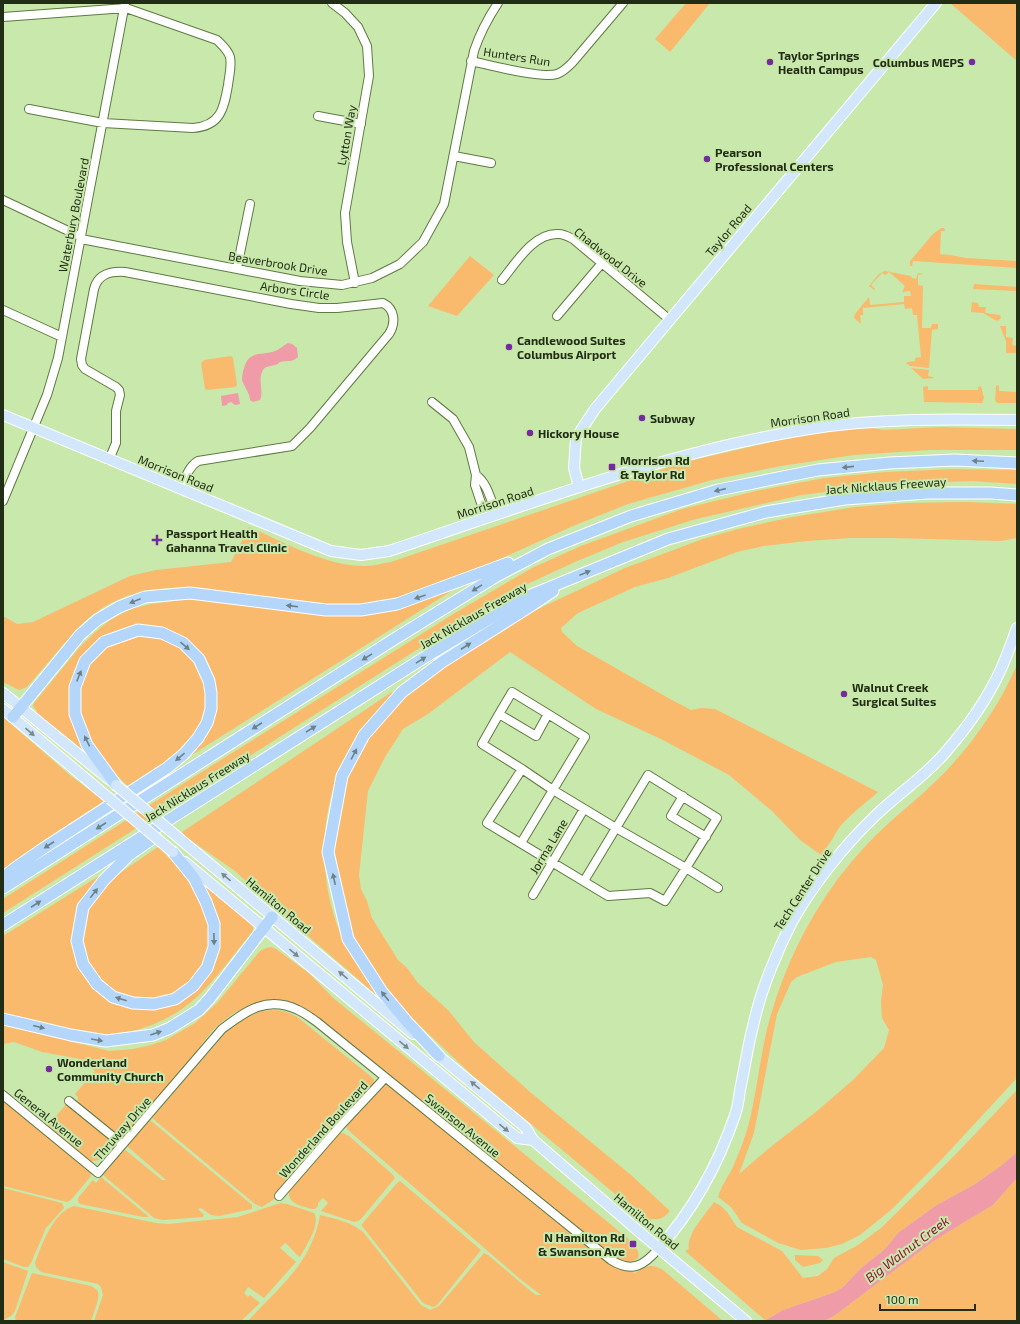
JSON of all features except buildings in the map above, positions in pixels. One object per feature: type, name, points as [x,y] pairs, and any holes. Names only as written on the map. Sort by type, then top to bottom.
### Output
[{"type":"highway","name":"Jack Nicklaus Freeway","points":[[3,888],[396,638],[495,577],[548,548],[631,516],[718,490],[818,470],[890,463],[955,460],[1017,463]]},
{"type":"highway","name":"Jack Nicklaus Freeway","points":[[3,925],[416,663],[531,595],[668,539],[766,512],[845,498],[920,493],[991,493],[1017,495]]},
{"type":"highway","points":[[13,717],[20,706],[80,635],[97,620],[119,607],[145,597],[190,593],[326,610],[361,610],[403,602],[548,548]]},
{"type":"highway","points":[[439,1056],[408,1023],[382,992],[348,939],[328,852],[342,776],[364,735],[402,692],[442,662],[570,579]]},
{"type":"highway","points":[[3,878],[44,848],[167,768],[184,754],[198,738],[207,723],[211,709],[209,681],[199,659],[183,643],[162,633],[138,630],[104,642],[85,661],[75,686],[75,714],[87,744],[116,785]]},
{"type":"highway","points":[[173,852],[194,878],[206,902],[214,924],[214,946],[207,968],[193,986],[174,999],[154,1004],[133,1003],[113,997],[96,984],[83,964],[77,941],[83,907],[104,880],[129,855],[293,741]]},
{"type":"highway","points":[[3,1019],[71,1035],[106,1041],[153,1035],[170,1028],[199,1010],[210,998],[272,917]]},
{"type":"main road","name":"Taylor Road","points":[[579,487],[574,468],[576,438],[595,409],[936,3]]},
{"type":"main road","name":"Morrison Road","points":[[3,415],[331,551],[361,555],[389,551],[489,513],[708,449],[753,439],[810,429],[861,423],[939,419],[1017,420]]},
{"type":"main road","name":"Tech Center Drive","points":[[659,1248],[702,1191],[715,1167],[736,1114],[754,1020],[780,948],[793,921],[820,880],[844,848],[874,817],[910,787],[944,755],[976,714],[1014,645],[1017,628]]},
{"type":"main road","name":"Hamilton Road","points":[[3,693],[116,785],[526,1128],[533,1140],[746,1321]]},
{"type":"main road","name":"Hamilton Road","points":[[3,709],[516,1138],[533,1140]]},
{"type":"street","name":"Lytton Way","points":[[332,3],[345,13],[358,28],[367,46],[369,76],[345,213],[347,242],[355,283]]},
{"type":"street","name":"Beaverbrook Drive","points":[[3,200],[81,238],[300,281],[342,285],[372,278],[400,264],[423,242],[444,204],[471,61],[479,37],[490,14],[498,3]]},
{"type":"street","name":"Hunters Run","points":[[471,61],[540,75],[557,74],[566,70],[623,3]]},
{"type":"street","points":[[3,17],[125,6],[217,40],[225,47],[230,57],[231,69],[225,102],[220,114],[212,123],[203,127],[193,128],[103,123],[29,108]]},
{"type":"street","name":"Waterbury Boulevard","points":[[3,501],[48,395],[58,358],[125,6]]},
{"type":"street","points":[[318,116],[361,124]]},
{"type":"street","points":[[454,156],[490,163]]},
{"type":"street","points":[[237,268],[250,204]]},
{"type":"street","name":"Chadwood Drive","points":[[502,280],[533,243],[545,235],[560,234],[574,239],[670,320]]},
{"type":"street","points":[[557,316],[602,263]]},
{"type":"street","name":"Arbors Circle","points":[[109,460],[116,443],[116,411],[120,395],[119,390],[85,369],[82,365],[81,359],[94,289],[98,278],[108,273],[125,272],[290,304],[319,308],[337,308],[383,303],[388,306],[391,310],[394,322],[389,334],[310,428],[292,446],[198,461],[193,464],[189,470],[181,489]]},
{"type":"street","points":[[3,310],[62,337]]},
{"type":"street","points":[[432,402],[453,419],[469,447],[476,474],[475,486],[482,506],[489,513]]},
{"type":"street","points":[[521,843],[553,790],[585,737],[512,692],[482,744],[553,790],[718,888]]},
{"type":"street","points":[[499,714],[536,736],[548,714]]},
{"type":"street","points":[[522,769],[487,823],[608,896],[650,893],[665,901],[717,818],[648,775],[584,881]]},
{"type":"street","points":[[683,796],[671,816],[706,837]]},
{"type":"street","name":"Jorma Lane","points":[[533,895],[584,808]]},
{"type":"street","name":"Swanson Avenue","points":[[245,1012],[262,1005],[274,1004],[288,1006],[299,1010],[316,1022],[611,1260],[621,1266],[636,1267],[652,1256],[659,1248]]},
{"type":"street","name":"Thruway Drive","points":[[98,1173],[218,1033],[245,1012]]},
{"type":"street","name":"Wonderland Boulevard","points":[[279,1196],[340,1126],[385,1078]]},
{"type":"street","name":"General Avenue","points":[[3,1095],[98,1173]]},
{"type":"street","points":[[69,1101],[122,1144]]},
{"type":"shaded area","points":[[686,3],[710,3],[670,52],[655,39]]},
{"type":"shaded area","points":[[950,3],[1017,3],[1017,61]]},
{"type":"shaded area","points":[[941,228],[944,228],[945,231],[941,231],[940,254],[966,258],[1017,261],[1017,268],[913,261],[912,266],[910,266],[910,261],[933,234]]},
{"type":"shaded area","points":[[470,256],[494,275],[457,316],[428,306]]},
{"type":"shaded area","points":[[885,271],[911,276],[912,278],[916,279],[918,273],[924,274],[918,275],[918,285],[923,286],[922,328],[931,328],[932,324],[938,324],[938,329],[932,330],[929,368],[910,366],[906,363],[915,361],[915,358],[921,357],[917,315],[913,315],[912,308],[905,309],[904,304],[863,308],[863,315],[860,315],[861,324],[854,318],[855,314],[869,297],[870,305],[904,302],[904,296],[911,296],[910,291],[902,292],[905,286],[889,272],[885,275],[882,273],[871,285],[875,289],[874,290],[869,286],[879,274]]},
{"type":"shaded area","points":[[974,284],[1017,287],[1017,291],[973,289]]},
{"type":"shaded area","points":[[972,302],[978,303],[979,307],[986,307],[985,313],[1000,315],[1001,318],[998,321],[983,313],[971,312]]},
{"type":"shaded area","points":[[1000,326],[1006,326],[1006,337],[1013,338],[1012,345],[1016,346],[1016,353],[1006,353],[1006,341]]},
{"type":"shaded area","points":[[231,356],[233,358],[237,385],[235,387],[205,389],[201,363],[204,360]]},
{"type":"shaded area","points":[[911,368],[929,370],[928,376],[934,378],[923,379]]},
{"type":"shaded area","points":[[997,385],[999,386],[999,391],[1017,392],[1017,403],[997,403],[995,400]]},
{"type":"shaded area","points":[[928,386],[928,390],[978,390],[978,387],[981,386],[984,398],[982,403],[924,402],[923,387]]},
{"type":"shaded area","points":[[941,427],[1015,429],[1017,430],[1017,450],[929,450],[854,455],[781,466],[712,480],[628,504],[573,526],[438,585],[393,600],[361,606],[332,605],[193,588],[162,589],[133,594],[119,599],[93,614],[76,630],[27,687],[19,690],[3,682],[3,616],[17,624],[33,622],[130,576],[156,570],[231,562],[249,527],[322,558],[351,565],[372,566],[391,562],[684,462],[793,437],[847,429],[872,428],[884,430]]},
{"type":"shaded area","points":[[953,469],[1017,470],[1017,484],[972,481],[888,484],[802,495],[696,519],[623,542],[523,586],[459,623],[3,913],[3,899],[455,613],[532,568],[581,546],[682,509],[760,490],[824,478],[885,472]]},
{"type":"shaded area","points":[[965,502],[1017,504],[1017,538],[1001,541],[850,538],[764,546],[737,552],[668,578],[635,587],[578,613],[561,628],[562,632],[577,646],[691,710],[701,708],[715,709],[878,792],[840,827],[821,855],[800,840],[772,811],[729,775],[661,739],[596,709],[510,652],[428,714],[403,729],[385,757],[368,791],[359,875],[361,889],[367,901],[372,918],[398,960],[407,968],[418,983],[448,1010],[474,1042],[530,1092],[631,1175],[670,1211],[662,1218],[651,1219],[650,1223],[473,1076],[394,1001],[352,939],[334,864],[333,843],[343,790],[349,773],[360,749],[385,713],[420,683],[503,629],[536,610],[625,568],[703,539],[734,530],[787,518],[855,507],[905,503]]},
{"type":"shaded area","points":[[450,588],[453,590],[187,758],[213,703],[189,644],[130,627],[106,636],[82,657],[74,671],[69,687],[70,702],[86,749],[84,751],[35,713],[37,711],[33,706],[34,703],[79,648],[110,620],[131,609],[151,604],[198,598],[346,614]]},
{"type":"shaded area","points":[[151,634],[181,646],[191,656],[200,669],[205,686],[207,701],[205,716],[198,732],[177,755],[129,787],[114,773],[88,739],[77,701],[82,673],[96,653],[121,637]]},
{"type":"shaded area","points":[[1017,665],[1017,1078],[942,1159],[891,1210],[860,1235],[842,1244],[826,1248],[801,1250],[778,1243],[742,1223],[731,1207],[718,1197],[740,1151],[750,1119],[767,1029],[779,989],[804,933],[825,897],[837,880],[876,835],[931,786],[961,754],[983,726],[1010,681]],"holes":[[[871,957],[876,960],[883,985],[881,1001],[882,1018],[889,1030],[884,1048],[853,1080],[739,1174],[754,1133],[777,1014],[791,982],[797,977],[836,962]]]},
{"type":"shaded area","points":[[392,692],[393,694],[363,728],[339,773],[331,796],[324,842],[328,890],[333,913],[341,935],[357,964],[376,992],[375,994],[285,916],[272,908],[235,871],[186,837],[182,832]]},
{"type":"shaded area","points":[[3,717],[71,776],[105,802],[3,870]]},
{"type":"shaded area","points":[[158,847],[178,867],[202,903],[208,919],[210,935],[209,949],[200,970],[188,983],[171,995],[143,1000],[112,992],[88,968],[80,944],[87,905],[111,879]]},
{"type":"shaded area","points":[[102,874],[104,876],[93,885],[80,904],[75,915],[73,936],[105,996],[167,1004],[214,958],[204,888],[206,887],[250,922],[253,930],[218,974],[197,997],[187,1006],[150,1026],[123,1033],[96,1034],[85,1033],[3,1015],[3,936]]},
{"type":"shaded area","points":[[271,947],[276,949],[310,974],[332,997],[631,1241],[636,1246],[638,1258],[627,1262],[615,1259],[305,1010],[293,1005],[269,1001],[258,1003],[236,1012],[226,1019],[212,1031],[186,1065],[123,1136],[117,1136],[77,1103],[78,1097],[75,1094],[95,1071],[80,1059],[42,1052],[14,1042],[3,1044],[3,1024],[109,1051],[133,1049],[166,1040],[195,1023],[218,1002],[260,951]]},
{"type":"shaded area","points":[[262,1011],[284,1011],[296,1016],[374,1079],[374,1085],[276,1198],[262,1207],[255,1204],[152,1118],[226,1032],[243,1018]]},
{"type":"shaded area","points":[[388,1085],[603,1260],[615,1267],[635,1273],[649,1266],[663,1270],[723,1321],[248,1321],[293,1273],[302,1261],[316,1232],[320,1215],[354,1226],[364,1233],[421,1305],[430,1310],[439,1306],[484,1253],[533,1293],[536,1295],[541,1295],[520,1279],[349,1131],[347,1124],[383,1086]]},
{"type":"shaded area","points":[[1017,1090],[1017,1152],[1002,1165],[975,1184],[935,1206],[898,1233],[885,1249],[861,1268],[843,1287],[835,1292],[783,1310],[765,1320],[685,1251],[689,1249],[689,1243],[693,1231],[714,1202],[727,1212],[737,1227],[782,1251],[803,1278],[818,1276],[827,1269],[834,1258],[858,1245],[881,1228],[954,1156]]},
{"type":"shaded area","points":[[3,1099],[92,1172],[91,1176],[71,1200],[67,1202],[3,1186]]},
{"type":"shaded area","points":[[67,1103],[116,1143],[116,1146],[111,1152],[100,1160],[87,1160],[48,1126]]},
{"type":"shaded area","points":[[150,1120],[252,1205],[252,1209],[219,1216],[211,1215],[201,1208],[198,1209],[204,1215],[203,1217],[163,1220],[154,1218],[103,1175],[124,1149],[162,1180],[166,1180],[127,1146]]},
{"type":"shaded area","points":[[339,1133],[349,1136],[395,1178],[361,1219],[354,1222],[321,1211],[328,1203],[323,1198],[315,1209],[312,1209],[296,1204],[292,1201],[289,1195],[289,1190]]},
{"type":"shaded area","points":[[101,1177],[149,1217],[80,1204],[78,1202],[78,1198],[93,1180],[96,1183]]},
{"type":"shaded area","points":[[1017,1178],[1017,1321],[824,1321],[834,1316],[935,1240],[993,1205]]},
{"type":"shaded area","points":[[400,1181],[481,1250],[437,1305],[433,1307],[423,1303],[362,1226],[362,1224]]},
{"type":"shaded area","points":[[3,1188],[62,1203],[64,1208],[46,1228],[28,1267],[24,1267],[3,1259]]},
{"type":"shaded area","points":[[280,1203],[314,1213],[316,1223],[309,1241],[300,1257],[285,1243],[280,1248],[296,1262],[264,1298],[248,1287],[244,1293],[248,1297],[250,1295],[260,1303],[241,1321],[94,1321],[103,1295],[101,1287],[98,1284],[41,1272],[36,1267],[35,1263],[49,1230],[60,1215],[67,1209],[74,1206],[156,1223],[168,1224],[238,1217]]},
{"type":"shaded area","points":[[795,1255],[818,1256],[823,1260],[820,1263],[803,1267],[795,1260]]},
{"type":"shaded area","points":[[3,1262],[28,1271],[15,1311],[11,1316],[3,1320]]},
{"type":"shaded area","points":[[32,1273],[91,1286],[96,1289],[98,1292],[98,1298],[91,1321],[16,1321],[15,1317]]},
{"type":"water","points":[[288,343],[297,348],[298,357],[292,361],[280,362],[276,365],[264,368],[261,375],[261,397],[260,400],[253,402],[250,400],[242,380],[246,362],[252,356],[277,350]]},
{"type":"water","points":[[238,393],[240,404],[235,405],[231,402],[222,406],[221,396]]},
{"type":"water","name":"Big Walnut Creek","points":[[1017,1152],[1017,1178],[993,1205],[935,1240],[834,1316],[824,1321],[764,1321],[783,1310],[835,1292],[843,1287],[861,1268],[885,1249],[898,1233],[935,1206],[975,1184],[1002,1165]]},
{"type":"place","name":"Taylor Springs Health Campus","points":[[770,62]]},
{"type":"place","name":"Columbus MEPS","points":[[972,62]]},
{"type":"place","name":"Pearson Professional Centers","points":[[707,159]]},
{"type":"place","name":"Candlewood Suites Columbus Airport","points":[[509,347]]},
{"type":"place","name":"Subway","points":[[642,418]]},
{"type":"place","name":"Hickory House","points":[[530,433]]},
{"type":"place","name":"Morrison Rd & Taylor Rd","points":[[612,467]]},
{"type":"place","name":"Passport Health Gahanna Travel Clinic","points":[[157,540]]},
{"type":"place","name":"Walnut Creek Surgical Suites","points":[[844,694]]},
{"type":"place","name":"Wonderland Community Church","points":[[49,1069]]},
{"type":"place","name":"N Hamilton Rd & Swanson Ave","points":[[633,1244]]}]
